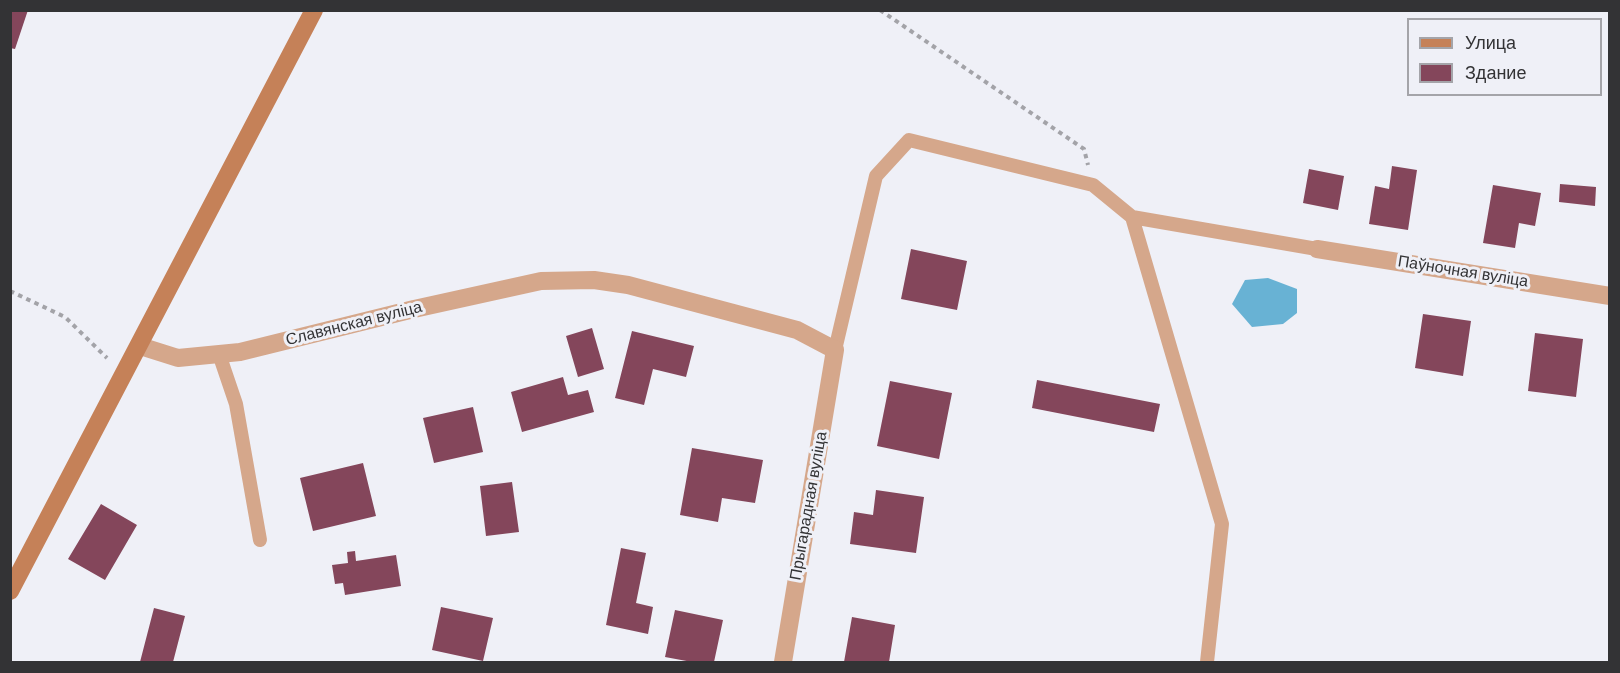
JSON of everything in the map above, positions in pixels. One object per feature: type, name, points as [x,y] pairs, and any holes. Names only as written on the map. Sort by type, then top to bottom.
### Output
[{"type":"street","points":[[10,591],[314,10]]},
{"type":"street","name":"Паўночная вуліца","points":[[1317,249],[1610,296]]},
{"type":"street","name":"Славянская вуліца","points":[[140,346],[178,358],[240,352],[414,309],[541,281],[594,280],[628,285],[796,330],[835,350]]},
{"type":"street","name":"Прыгарадная вуліца","points":[[783,663],[835,350]]},
{"type":"lane","points":[[835,350],[876,176],[909,140],[1093,185],[1132,217],[1317,249]]},
{"type":"lane","points":[[1132,217],[1222,524],[1207,663]]},
{"type":"lane","points":[[219,354],[236,404],[260,540]]},
{"type":"path","points":[[880,10],[1084,149],[1093,185]]},
{"type":"path","points":[[10,291],[65,317],[124,374]]},
{"type":"water","points":[[1268,278],[1297,289],[1297,313],[1283,324],[1252,327],[1232,304],[1245,280]]},
{"type":"building","points":[[10,10],[28,10],[15,49],[10,48]]},
{"type":"building","points":[[1392,166],[1417,170],[1408,230],[1369,224],[1375,186],[1389,189]]},
{"type":"building","points":[[1309,169],[1344,176],[1338,210],[1303,203]]},
{"type":"building","points":[[1560,184],[1596,187],[1595,206],[1559,202]]},
{"type":"building","points":[[1493,185],[1541,193],[1535,226],[1519,223],[1515,248],[1483,243]]},
{"type":"building","points":[[911,249],[967,261],[957,310],[901,299]]},
{"type":"building","points":[[1423,314],[1471,321],[1463,376],[1415,368]]},
{"type":"building","points":[[592,328],[604,369],[578,377],[566,336]]},
{"type":"building","points":[[632,331],[694,346],[686,377],[653,369],[644,405],[615,398]]},
{"type":"building","points":[[1535,333],[1583,339],[1576,397],[1528,391]]},
{"type":"building","points":[[563,377],[568,395],[588,390],[594,412],[522,432],[511,392]]},
{"type":"building","points":[[1037,380],[1160,404],[1154,432],[1032,408]]},
{"type":"building","points":[[890,381],[952,393],[939,459],[877,446]]},
{"type":"building","points":[[473,407],[483,452],[434,463],[423,418]]},
{"type":"building","points":[[692,448],[763,460],[755,503],[722,498],[718,522],[680,515]]},
{"type":"building","points":[[363,463],[376,516],[313,531],[300,478]]},
{"type":"building","points":[[512,482],[519,532],[486,536],[480,486]]},
{"type":"building","points":[[876,490],[924,497],[916,553],[850,544],[854,512],[873,515]]},
{"type":"building","points":[[101,504],[137,525],[105,580],[68,559]]},
{"type":"building","points":[[621,548],[646,553],[636,603],[653,607],[648,634],[606,625]]},
{"type":"building","points":[[355,551],[356,561],[396,555],[401,586],[345,595],[343,583],[335,584],[332,565],[348,563],[347,552]]},
{"type":"building","points":[[441,607],[493,618],[483,661],[432,650]]},
{"type":"building","points":[[154,608],[185,616],[173,662],[140,662]]},
{"type":"building","points":[[675,610],[723,620],[714,662],[692,662],[665,657]]},
{"type":"building","points":[[852,617],[895,625],[889,662],[844,662]]}]
